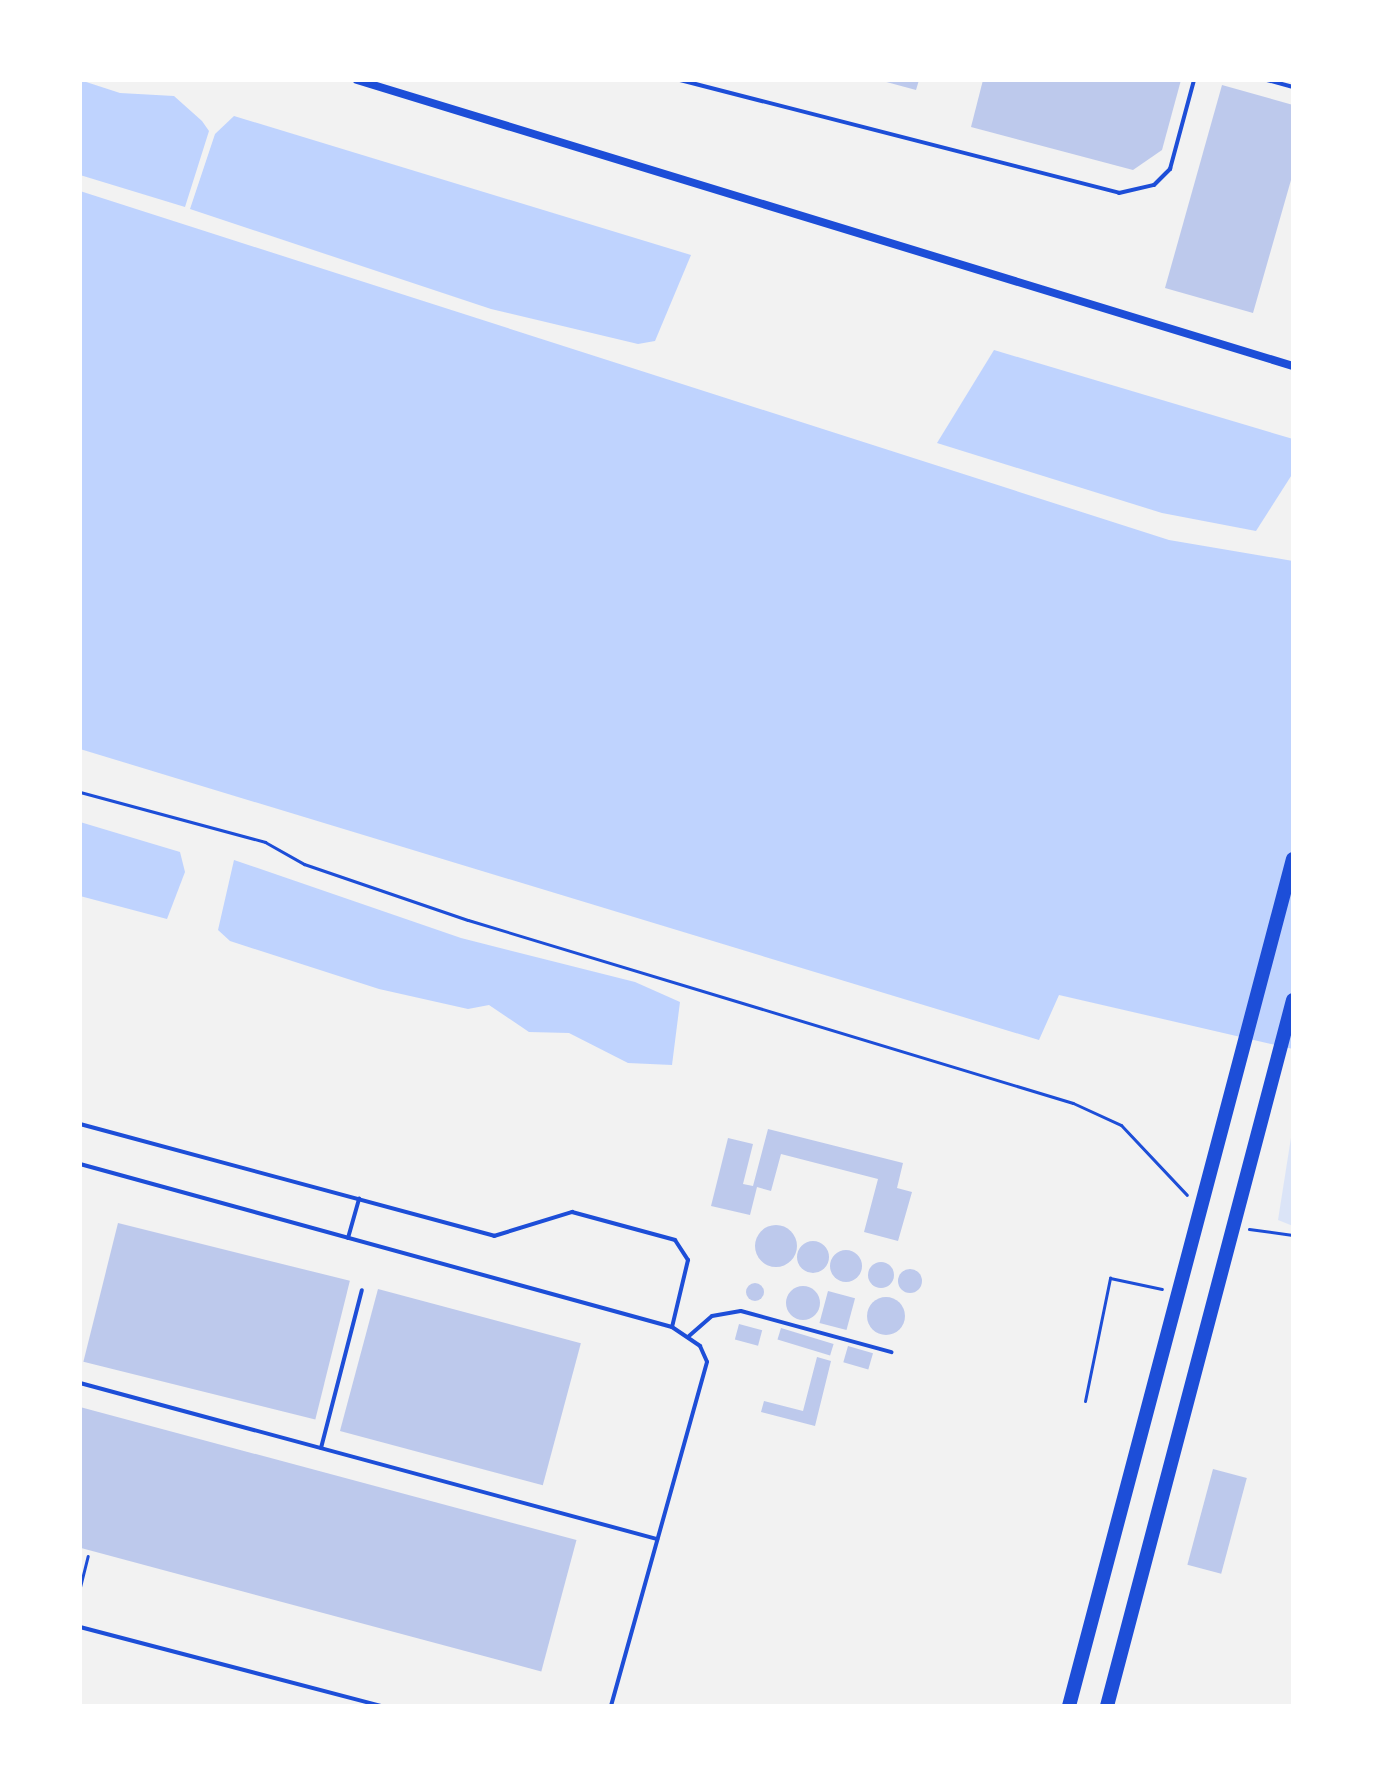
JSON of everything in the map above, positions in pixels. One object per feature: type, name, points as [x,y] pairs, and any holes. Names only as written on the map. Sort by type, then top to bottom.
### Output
[{"type":"highway","points":[[1069,1706],[1293,859]]},
{"type":"highway","points":[[1107,1706],[1293,1000]]},
{"type":"street","points":[[357,80],[1293,366]]},
{"type":"lane","points":[[680,80],[1119,193],[1154,185],[1170,169],[1194,80]]},
{"type":"lane","points":[[1267,80],[1293,87]]},
{"type":"lane","points":[[80,1124],[494,1236],[572,1212],[675,1240],[688,1260],[672,1327]]},
{"type":"lane","points":[[80,1164],[672,1327],[689,1336],[707,1362],[611,1706]]},
{"type":"lane","points":[[348,1238],[359,1199]]},
{"type":"lane","points":[[321,1448],[362,1290]]},
{"type":"lane","points":[[689,1336],[712,1316],[741,1311],[891,1352]]},
{"type":"lane","points":[[80,1383],[658,1539]]},
{"type":"lane","points":[[80,1627],[381,1706]]},
{"type":"path","points":[[80,792],[250,837],[304,864],[468,920],[1073,1103],[1121,1125],[1190,1197]]},
{"type":"path","points":[[1245,1227],[1293,1235]]},
{"type":"path","points":[[1085,1401],[1110,1278],[1168,1290]]},
{"type":"path","points":[[80,1587],[88,1556]]},
{"type":"shaded area","points":[[1293,1125],[1293,1226],[1278,1220]]},
{"type":"water","points":[[80,80],[120,93],[174,96],[202,121],[209,131],[185,207],[80,175]]},
{"type":"water","points":[[234,116],[691,255],[655,341],[638,344],[491,309],[190,209],[215,134]]},
{"type":"water","points":[[80,191],[1169,540],[1293,561],[1293,1049],[1059,995],[1039,1040],[80,749]]},
{"type":"water","points":[[994,350],[1293,439],[1293,473],[1256,531],[1162,513],[937,443]]},
{"type":"water","points":[[80,822],[180,852],[185,872],[167,919],[80,896]]},
{"type":"water","points":[[234,860],[461,938],[635,982],[680,1002],[672,1065],[628,1063],[569,1033],[529,1032],[489,1005],[468,1009],[379,989],[230,941],[218,930]]},
{"type":"building","points":[[879,80],[919,80],[916,90]]},
{"type":"building","points":[[983,80],[1181,80],[1162,150],[1133,170],[971,127]]},
{"type":"building","points":[[1222,85],[1293,105],[1293,173],[1253,313],[1165,288]]},
{"type":"building","points":[[768,1129],[903,1163],[897,1188],[912,1192],[898,1241],[864,1232],[878,1179],[781,1154],[771,1191],[757,1187],[750,1215],[711,1206],[728,1138],[753,1144],[743,1184],[753,1186]]},
{"type":"building","points":[[118,1223],[350,1281],[315,1420],[83,1362]]},
{"type":"building","points":[[776,1225],[791,1231],[797,1246],[791,1261],[776,1267],[761,1261],[755,1246],[761,1231]]},
{"type":"building","points":[[813,1241],[824,1246],[829,1257],[824,1268],[813,1273],[802,1268],[797,1257],[802,1246]]},
{"type":"building","points":[[846,1250],[857,1255],[862,1266],[857,1277],[846,1282],[835,1277],[830,1266],[835,1255]]},
{"type":"building","points":[[881,1262],[891,1265],[894,1275],[891,1285],[881,1288],[871,1285],[868,1275],[871,1265]]},
{"type":"building","points":[[910,1269],[918,1273],[922,1281],[918,1289],[910,1293],[902,1289],[898,1281],[902,1273]]},
{"type":"building","points":[[755,1283],[764,1292],[755,1301],[746,1292]]},
{"type":"building","points":[[803,1286],[815,1291],[820,1303],[815,1315],[803,1320],[791,1315],[786,1303],[791,1291]]},
{"type":"building","points":[[378,1289],[581,1343],[543,1485],[340,1431]]},
{"type":"building","points":[[828,1291],[855,1298],[847,1330],[819,1323]]},
{"type":"building","points":[[886,1297],[899,1303],[905,1316],[899,1329],[886,1335],[873,1329],[867,1316],[873,1303]]},
{"type":"building","points":[[739,1324],[762,1330],[758,1346],[735,1339]]},
{"type":"building","points":[[781,1328],[834,1344],[830,1356],[777,1339]]},
{"type":"building","points":[[848,1346],[873,1353],[868,1370],[843,1362]]},
{"type":"building","points":[[817,1357],[831,1361],[815,1426],[761,1412],[764,1401],[803,1411]]},
{"type":"building","points":[[80,1407],[576,1540],[541,1671],[80,1548]]},
{"type":"building","points":[[1213,1469],[1247,1478],[1221,1574],[1187,1565]]}]
